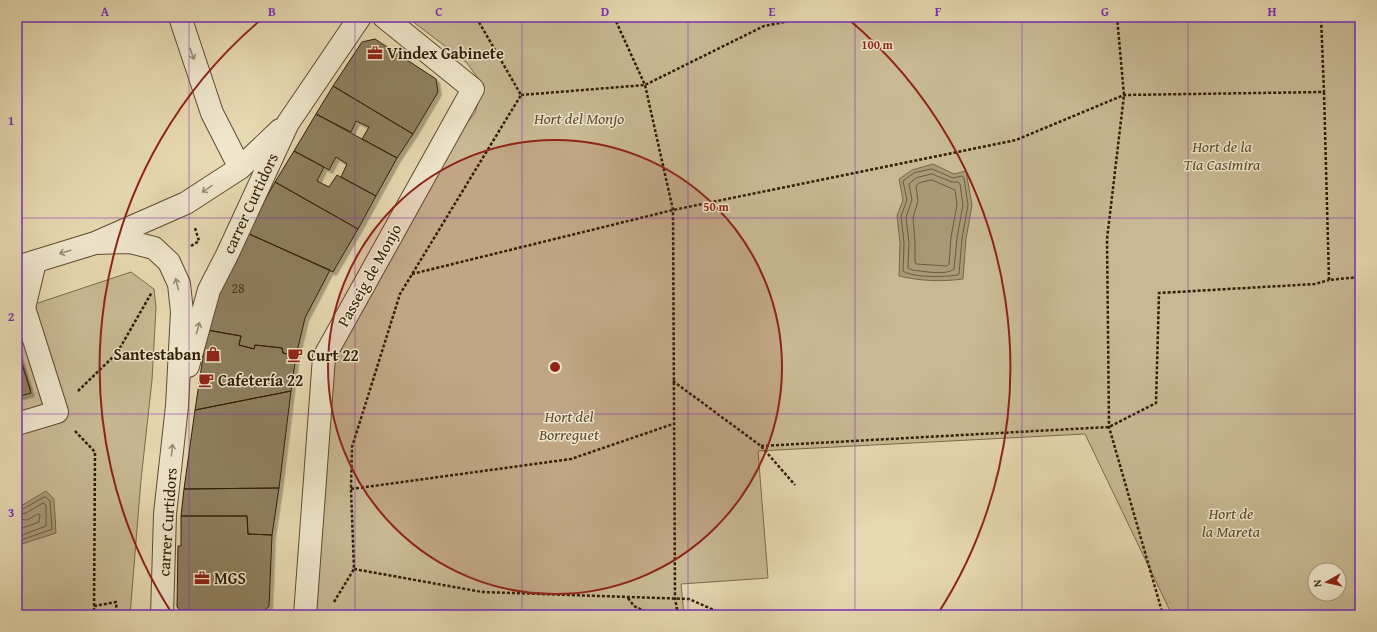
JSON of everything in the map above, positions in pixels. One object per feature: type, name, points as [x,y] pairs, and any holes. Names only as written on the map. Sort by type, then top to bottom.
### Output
[{"type":"street","points":[[180,17],[212,113],[240,168]]},
{"type":"street","name":"carrer Curtidors","points":[[177,406],[209,290],[227,255],[288,123],[360,17]]},
{"type":"street","name":"Passeig de Monjo","points":[[305,615],[324,356],[473,90],[384,17]]},
{"type":"street","points":[[17,424],[57,412],[24,308],[26,264],[95,243],[186,203],[240,168],[288,123]]},
{"type":"street","name":"carrer Curtidors","points":[[95,243],[130,242],[154,248],[169,262],[179,284],[182,312],[177,406],[165,514],[162,615]]},
{"type":"path","points":[[476,17],[521,95]]},
{"type":"path","points":[[614,17],[645,85],[672,210],[675,598],[678,615]]},
{"type":"path","points":[[521,95],[645,85],[764,26],[810,17]]},
{"type":"path","points":[[1117,17],[1124,95],[1107,239],[1109,427],[1162,613],[1117,615]]},
{"type":"path","points":[[1321,17],[1328,280]]},
{"type":"path","points":[[412,274],[672,210],[1016,140],[1124,95],[1324,92]]},
{"type":"path","points":[[330,608],[354,569],[351,489],[352,447],[400,294],[521,95]]},
{"type":"path","points":[[187,249],[198,241],[193,223]]},
{"type":"path","points":[[94,615],[95,452],[57,412],[117,353],[169,262]]},
{"type":"path","points":[[761,446],[1109,427],[1156,403],[1159,293],[1315,284],[1328,280],[1360,277]]},
{"type":"path","points":[[673,380],[761,446],[795,485]]},
{"type":"path","points":[[351,489],[571,459],[673,424]]},
{"type":"path","points":[[354,569],[482,592],[689,599],[716,611]]},
{"type":"path","points":[[628,598],[634,606],[652,615]]},
{"type":"path","points":[[94,606],[116,602],[117,615]]},
{"type":"green space","points":[[407,17],[1360,17],[1360,615],[1172,615],[1085,434],[758,451],[768,578],[681,584],[684,615],[320,615],[313,605],[335,353],[434,164],[475,113],[483,85],[467,63]]},
{"type":"green space","points":[[131,272],[154,289],[156,308],[152,380],[141,480],[130,615],[17,615],[17,394],[31,390],[17,347],[17,310]]},
{"type":"water","points":[[933,164],[954,174],[966,171],[972,205],[966,239],[963,279],[931,280],[899,276],[900,243],[897,216],[903,200],[899,179],[912,170]]},
{"type":"water","points":[[19,452],[21,506],[46,491],[54,499],[56,533],[22,544],[21,557],[17,555],[17,453]]},
{"type":"building","points":[[375,39],[436,79],[438,92],[413,134],[333,86],[362,42]]},
{"type":"building","points":[[333,86],[413,134],[397,158],[362,139],[369,127],[356,121],[351,132],[316,114]]},
{"type":"building","points":[[316,114],[397,158],[376,196],[341,177],[347,164],[336,157],[329,170],[294,151]]},
{"type":"building","points":[[294,151],[324,167],[317,181],[329,187],[337,175],[376,196],[358,229],[275,182]]},
{"type":"building","points":[[275,182],[358,229],[333,272],[247,233]]},
{"type":"building","points":[[247,233],[330,270],[305,318],[296,356],[283,353],[282,348],[255,345],[254,349],[239,345],[241,336],[207,330],[225,273]]},
{"type":"building","points":[[207,330],[241,336],[239,345],[254,349],[255,345],[282,348],[283,353],[296,356],[291,391],[195,410]]},
{"type":"building","points":[[17,348],[31,393],[17,397]]},
{"type":"building","points":[[291,391],[279,488],[184,489],[195,410]]},
{"type":"building","points":[[279,488],[272,535],[248,534],[247,516],[181,516],[184,489]]},
{"type":"building","points":[[181,516],[247,516],[248,534],[272,535],[269,606],[261,615],[185,615],[177,607],[178,546],[181,546]]},
{"type":"place","name":"Vindex Gabinete","points":[[375,53]]},
{"type":"place","name":"Santestaban","points":[[213,354]]},
{"type":"place","name":"Curt 22","points":[[295,355]]},
{"type":"place","name":"Cafetería 22","points":[[206,380]]},
{"type":"place","name":"MGS","points":[[202,578]]},
{"type":"park label","name":"Hort del Monjo","points":[[579,118]]},
{"type":"park label","name":"Hort de la Tia Casimira","points":[[1222,155]]},
{"type":"park label","name":"Hort del Borreguet","points":[[569,425]]},
{"type":"park label","name":"Hort de la Mareta","points":[[1231,522]]}]
